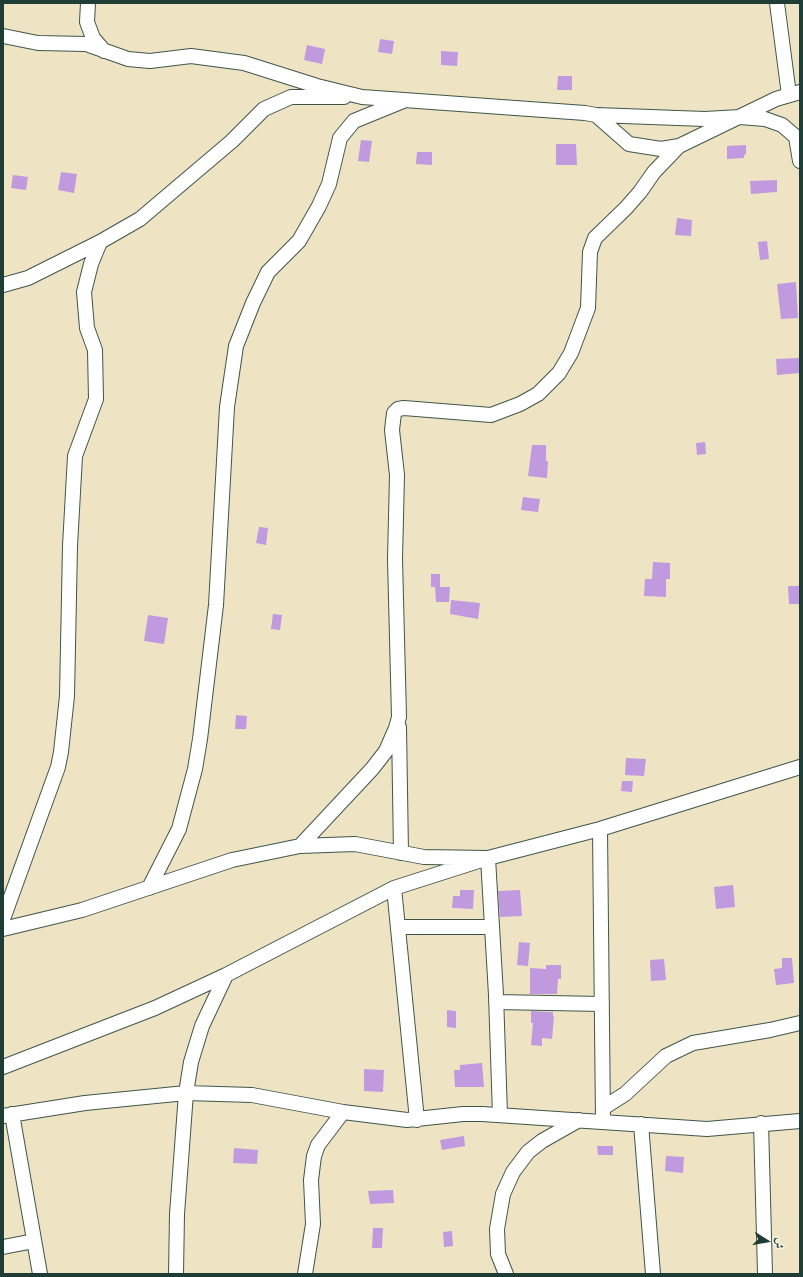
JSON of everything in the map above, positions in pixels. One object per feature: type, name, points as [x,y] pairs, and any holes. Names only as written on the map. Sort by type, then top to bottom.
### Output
[{"type":"street","points":[[88,3],[86,22],[93,38],[105,52]]},
{"type":"street","points":[[596,115],[629,144],[661,150],[679,146],[776,99],[795,94],[776,3]]},
{"type":"street","points":[[3,36],[38,43],[86,44],[105,52],[135,60],[150,61],[191,56],[244,63],[317,86],[362,96],[403,101],[596,115],[705,119],[740,117],[765,119],[782,125],[796,138],[800,161]]},
{"type":"street","points":[[3,285],[28,278],[100,242],[140,219],[232,141],[264,109],[291,97],[328,98],[362,96]]},
{"type":"street","points":[[149,888],[179,829],[195,769],[199,746],[216,605],[227,406],[236,346],[253,303],[268,272],[299,241],[319,206],[329,184],[340,138],[354,121],[403,101]]},
{"type":"street","points":[[401,853],[395,558],[397,475],[392,430],[394,413],[398,409],[404,408],[492,415],[520,404],[538,394],[559,373],[571,353],[588,308],[590,252],[595,238],[626,208],[654,172],[679,146]]},
{"type":"street","points":[[3,919],[58,767],[61,752],[67,696],[70,546],[75,456],[96,399],[95,350],[87,328],[84,292],[91,264],[100,242]]},
{"type":"street","points":[[300,846],[372,769],[386,751],[399,717]]},
{"type":"street","points":[[3,1067],[155,1008],[226,975],[394,888],[488,858],[600,829],[796,770]]},
{"type":"street","points":[[600,829],[603,1122]]},
{"type":"street","points":[[3,929],[82,910],[232,860],[300,846],[355,844],[431,857],[488,858]]},
{"type":"street","points":[[488,858],[496,1002],[500,1115]]},
{"type":"street","points":[[394,888],[416,1120]]},
{"type":"street","points":[[398,926],[491,927]]},
{"type":"street","points":[[176,1274],[177,1214],[186,1093],[195,1045],[202,1026],[226,975]]},
{"type":"street","points":[[496,1002],[602,1004]]},
{"type":"street","points":[[603,1108],[625,1094],[666,1056],[693,1043],[770,1030],[800,1022]]},
{"type":"street","points":[[40,1274],[7,1115],[85,1103],[186,1093],[252,1095],[343,1112],[407,1120],[463,1114],[500,1115],[707,1129],[800,1120]]},
{"type":"street","points":[[305,1274],[312,1231],[311,1180],[314,1156],[318,1145],[343,1112]]},
{"type":"street","points":[[506,1274],[498,1254],[497,1228],[503,1194],[513,1172],[528,1152],[542,1141],[579,1120]]},
{"type":"street","points":[[761,1123],[765,1274]]},
{"type":"street","points":[[641,1124],[653,1274]]},
{"type":"street","points":[[3,1247],[34,1241]]},
{"type":"building","points":[[380,39],[394,41],[392,54],[378,52]]},
{"type":"building","points":[[307,45],[325,49],[322,64],[304,60]]},
{"type":"building","points":[[441,51],[458,52],[457,66],[441,65]]},
{"type":"building","points":[[558,76],[572,76],[572,90],[557,90]]},
{"type":"building","points":[[361,140],[372,141],[369,162],[358,161]]},
{"type":"building","points":[[556,144],[576,144],[577,165],[556,165]]},
{"type":"building","points":[[746,145],[746,154],[744,155],[744,158],[727,159],[727,146]]},
{"type":"building","points":[[417,152],[432,152],[432,165],[416,164]]},
{"type":"building","points":[[61,172],[77,174],[74,193],[58,190]]},
{"type":"building","points":[[13,175],[28,177],[26,190],[11,188]]},
{"type":"building","points":[[777,180],[777,192],[751,194],[750,181]]},
{"type":"building","points":[[677,218],[692,220],[691,236],[675,235]]},
{"type":"building","points":[[767,241],[769,259],[760,260],[758,242]]},
{"type":"building","points":[[796,282],[798,318],[781,319],[777,284]]},
{"type":"building","points":[[800,358],[800,373],[777,375],[776,359]]},
{"type":"building","points":[[705,442],[706,454],[697,455],[696,443]]},
{"type":"building","points":[[532,445],[546,445],[546,461],[548,461],[547,478],[528,476]]},
{"type":"building","points":[[523,497],[540,499],[538,512],[521,510]]},
{"type":"building","points":[[259,527],[268,528],[266,545],[256,543]]},
{"type":"building","points":[[653,562],[670,563],[670,579],[666,579],[666,597],[644,596],[645,579],[652,579]]},
{"type":"building","points":[[431,574],[440,574],[440,587],[450,587],[449,602],[436,602],[435,587],[431,587]]},
{"type":"building","points":[[788,586],[800,586],[800,604],[789,604]]},
{"type":"building","points":[[451,600],[480,603],[478,619],[450,614]]},
{"type":"building","points":[[273,614],[282,615],[280,630],[271,629]]},
{"type":"building","points":[[148,615],[168,618],[164,644],[144,641]]},
{"type":"building","points":[[236,715],[247,716],[246,729],[235,729]]},
{"type":"building","points":[[626,758],[646,759],[644,776],[625,775]]},
{"type":"building","points":[[622,781],[633,781],[632,792],[621,791]]},
{"type":"building","points":[[733,885],[735,907],[716,909],[714,887]]},
{"type":"building","points":[[460,890],[474,890],[473,909],[452,908],[453,896],[460,896]]},
{"type":"building","points":[[520,890],[522,916],[500,917],[498,891]]},
{"type":"building","points":[[519,942],[530,943],[528,966],[517,965]]},
{"type":"building","points":[[782,958],[792,958],[794,983],[776,985],[774,969],[782,968]]},
{"type":"building","points":[[664,959],[666,980],[651,981],[650,960]]},
{"type":"building","points":[[546,965],[561,965],[561,979],[558,979],[557,994],[530,994],[530,968],[546,969]]},
{"type":"building","points":[[447,1010],[456,1011],[456,1028],[447,1027]]},
{"type":"building","points":[[531,1011],[553,1012],[552,1039],[542,1038],[542,1046],[531,1045],[533,1023],[531,1023]]},
{"type":"building","points":[[482,1063],[484,1087],[455,1087],[454,1070],[460,1070],[460,1065]]},
{"type":"building","points":[[364,1069],[384,1070],[383,1092],[364,1091]]},
{"type":"building","points":[[464,1136],[465,1146],[442,1150],[440,1140]]},
{"type":"building","points":[[597,1146],[613,1146],[613,1155],[598,1155]]},
{"type":"building","points":[[234,1148],[258,1150],[257,1164],[233,1163]]},
{"type":"building","points":[[666,1156],[684,1157],[683,1173],[665,1171]]},
{"type":"building","points":[[393,1190],[394,1203],[370,1204],[368,1191]]},
{"type":"building","points":[[373,1228],[383,1228],[382,1248],[372,1248]]},
{"type":"building","points":[[452,1231],[453,1246],[444,1247],[443,1232]]}]
